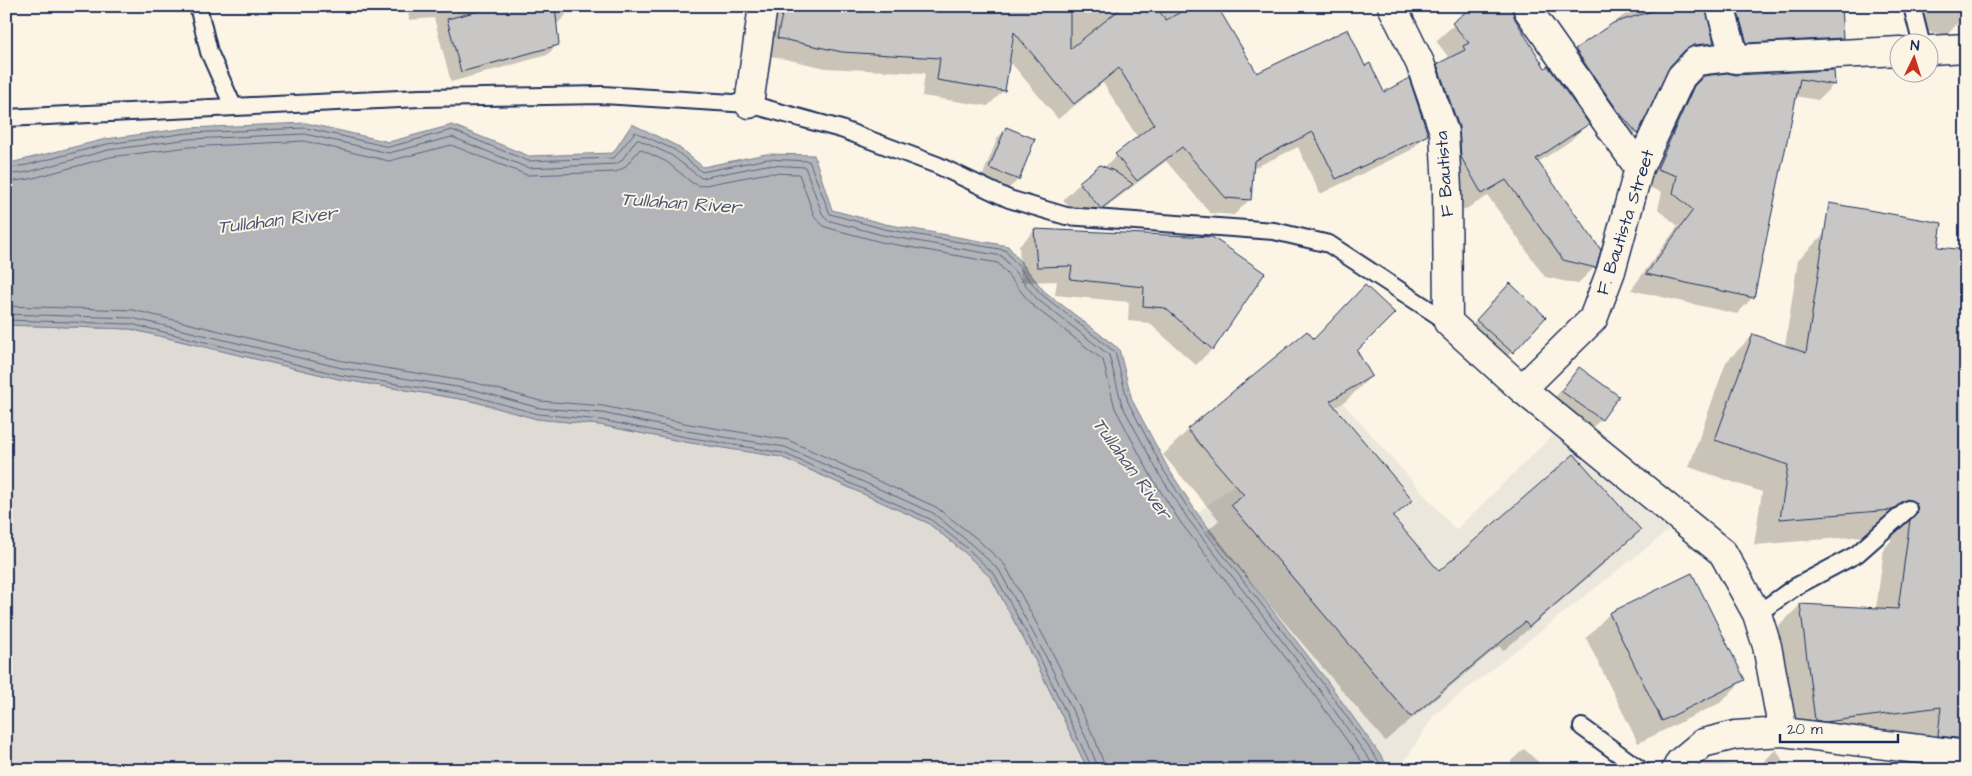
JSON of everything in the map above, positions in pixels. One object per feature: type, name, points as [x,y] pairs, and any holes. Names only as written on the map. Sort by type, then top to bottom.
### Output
[{"type":"street","points":[[749,104],[763,6]]},
{"type":"street","name":"F Bautista","points":[[1392,6],[1420,63],[1444,132],[1447,189],[1448,322]]},
{"type":"street","points":[[1720,6],[1735,59]]},
{"type":"street","points":[[1528,10],[1639,168]]},
{"type":"street","points":[[1940,49],[1966,48]]},
{"type":"street","name":"F. Bautista Street","points":[[1522,389],[1594,319],[1611,271],[1639,168],[1680,77],[1696,61],[1729,57],[1735,59],[1890,51]]},
{"type":"street","points":[[1448,322],[1522,389],[1723,553],[1757,614],[1767,646],[1783,732]]},
{"type":"street","points":[[1676,770],[1680,762],[1703,743],[1735,735],[1783,732],[1966,755]]},
{"type":"lane","points":[[198,6],[210,52],[233,106]]},
{"type":"lane","points":[[1912,6],[1918,32]]},
{"type":"lane","points":[[6,118],[420,98],[603,95],[749,104],[841,129],[937,165],[1009,199],[1066,216],[1274,231],[1329,244],[1448,322]]},
{"type":"lane","points":[[1757,614],[1795,587],[1857,554],[1908,509]]},
{"type":"lane","points":[[1582,727],[1641,770]]},
{"type":"shaded area","points":[[6,325],[130,329],[339,379],[472,401],[537,419],[600,425],[685,442],[781,457],[928,523],[964,552],[991,578],[1035,660],[1088,770],[6,770]]},
{"type":"shaded area","points":[[1342,402],[1456,530],[1553,435],[1669,530],[1434,715],[1399,770],[1391,770],[1325,678],[1197,513]]},
{"type":"water","name":"Tullahan River","points":[[306,123],[389,142],[452,125],[529,156],[613,153],[632,124],[677,146],[703,167],[766,154],[814,155],[832,210],[885,224],[1008,246],[1044,291],[1119,349],[1132,400],[1168,468],[1197,513],[1325,678],[1391,770],[1088,770],[1035,660],[991,578],[964,552],[928,523],[781,457],[685,442],[600,425],[537,419],[472,401],[339,379],[130,329],[6,325],[6,164],[106,139],[188,128]]},
{"type":"building","points":[[498,6],[555,6],[559,45],[461,72],[447,19]]},
{"type":"building","points":[[784,6],[1070,6],[1070,49],[1124,6],[1155,6],[1166,20],[1192,6],[1217,6],[1257,73],[1348,29],[1365,66],[1370,63],[1384,92],[1409,78],[1428,135],[1336,179],[1313,132],[1254,161],[1251,200],[1226,198],[1182,147],[1137,181],[1115,154],[1154,124],[1119,68],[1074,104],[1014,32],[1005,91],[937,80],[940,58],[842,52],[777,38]]},
{"type":"building","points":[[1473,6],[1511,6],[1515,19],[1545,68],[1548,66],[1589,124],[1536,159],[1601,250],[1596,268],[1563,260],[1506,180],[1482,194],[1461,157],[1459,127],[1437,64],[1465,50],[1463,46],[1469,43],[1452,23]]},
{"type":"building","points":[[1669,6],[1705,6],[1714,43],[1694,45],[1685,50],[1670,66],[1638,134],[1618,111],[1575,49],[1613,23]]},
{"type":"building","points":[[1736,6],[1841,6],[1843,38],[1747,43]]},
{"type":"building","points":[[1834,70],[1835,85],[1800,79],[1754,298],[1646,274],[1693,210],[1673,193],[1677,176],[1657,169],[1694,86],[1704,76],[1727,73],[1736,75]]},
{"type":"building","points":[[1006,127],[1035,139],[1019,180],[989,168]]},
{"type":"building","points":[[1100,165],[1114,171],[1133,184],[1101,209],[1079,182]]},
{"type":"building","points":[[1829,203],[1942,223],[1938,247],[1966,250],[1966,739],[1938,736],[1941,707],[1825,722],[1815,720],[1800,604],[1898,609],[1910,520],[1918,512],[1916,503],[1907,499],[1892,510],[1780,519],[1788,465],[1715,440],[1753,334],[1806,353]]},
{"type":"building","points":[[1034,229],[1212,237],[1265,273],[1213,350],[1165,308],[1143,306],[1144,287],[1070,279],[1072,266],[1037,267]]},
{"type":"building","points":[[1510,283],[1546,317],[1513,353],[1476,320]]},
{"type":"building","points":[[1365,285],[1395,313],[1357,351],[1372,376],[1330,401],[1413,500],[1393,517],[1439,571],[1574,454],[1641,530],[1529,627],[1525,622],[1411,717],[1231,505],[1244,495],[1187,429],[1307,331],[1314,339]]},
{"type":"building","points":[[1579,367],[1619,396],[1602,420],[1561,391]]},
{"type":"building","points":[[1692,573],[1745,680],[1662,721],[1609,613]]}]
